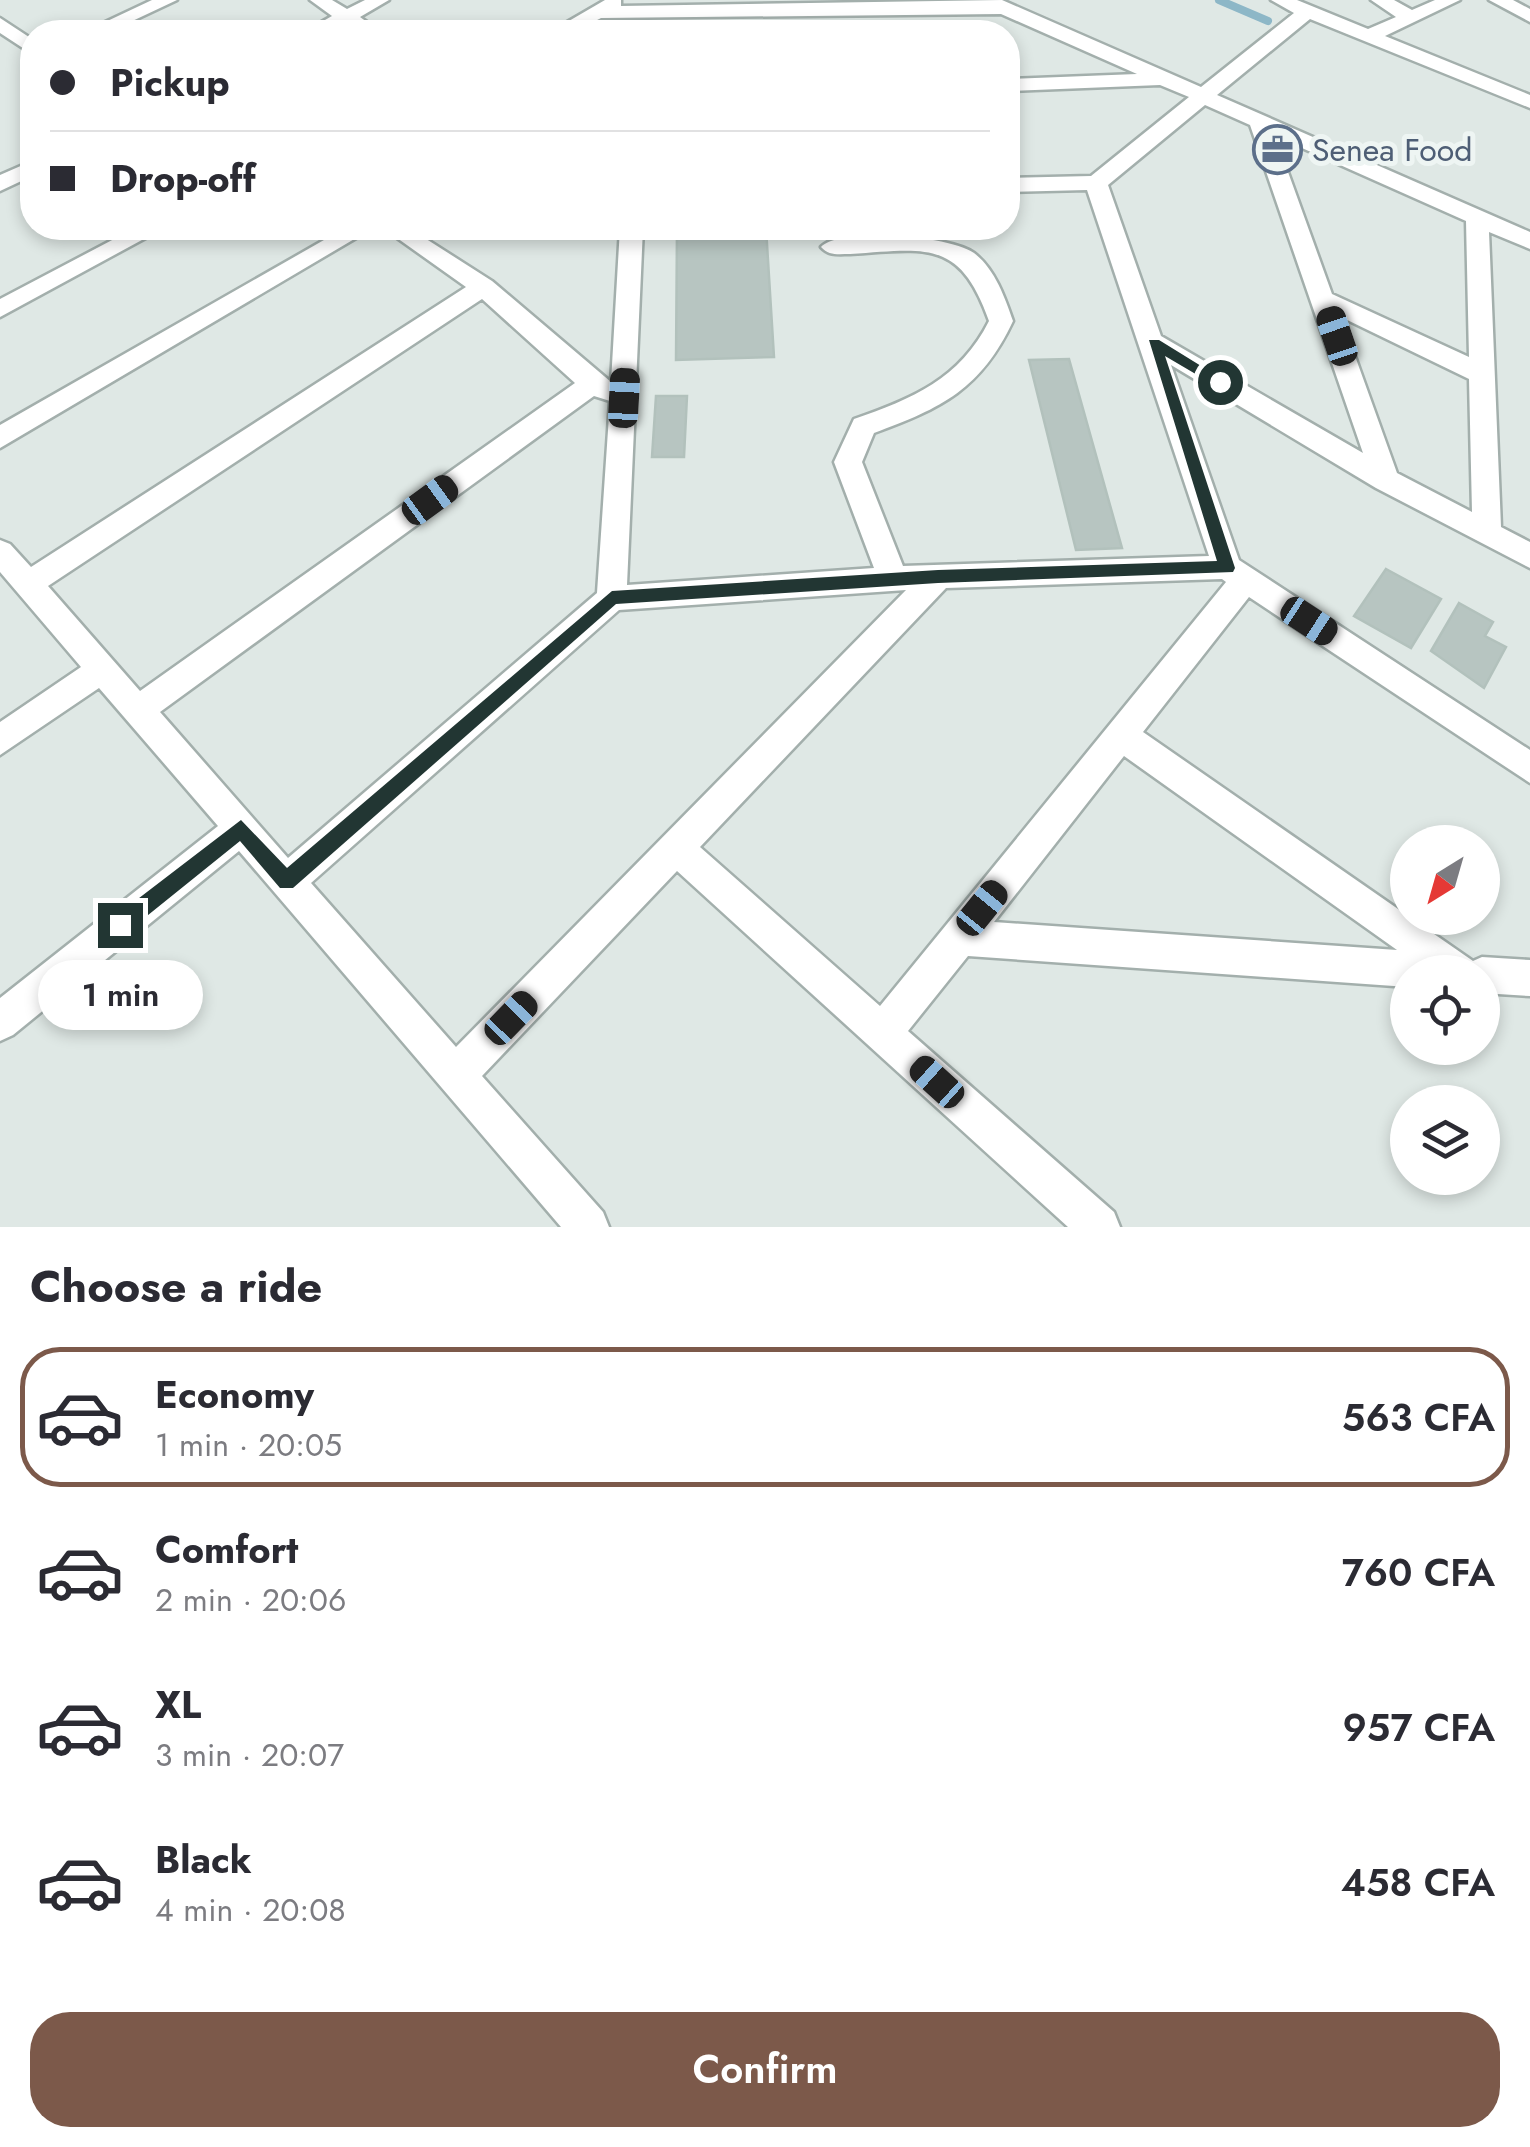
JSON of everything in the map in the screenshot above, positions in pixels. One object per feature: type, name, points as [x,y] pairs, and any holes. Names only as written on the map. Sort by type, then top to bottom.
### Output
[{"type":"street","points":[[122,20],[168,0]]},
{"type":"street","points":[[319,0],[352,20]]},
{"type":"street","points":[[338,20],[380,0]]},
{"type":"street","points":[[595,20],[620,0]]},
{"type":"street","points":[[790,0],[812,11]]},
{"type":"street","points":[[1280,0],[1530,102]]},
{"type":"street","points":[[1380,0],[1411,17]]},
{"type":"street","points":[[1368,36],[1450,0]]},
{"type":"street","points":[[1498,0],[1530,16]]},
{"type":"street","points":[[632,20],[995,4],[1530,241]]},
{"type":"street","points":[[1020,185],[1096,183],[1308,11]]},
{"type":"street","points":[[1020,84],[1166,79]]},
{"type":"street","points":[[1259,121],[1386,480]]},
{"type":"street","points":[[1096,183],[1237,573]]},
{"type":"street","points":[[1477,217],[1487,532]]},
{"type":"street","points":[[0,309],[129,240]]},
{"type":"street","points":[[0,438],[340,240]]},
{"type":"street","points":[[412,240],[483,287],[592,384],[624,398]]},
{"type":"street","points":[[612,598],[631,240]]},
{"type":"street","points":[[833,248],[915,244],[964,256],[988,287],[1001,321],[988,354],[957,386],[863,426],[848,462],[893,579]]},
{"type":"street","points":[[28,584],[483,287]]},
{"type":"street","points":[[1325,300],[1480,372]]},
{"type":"street","points":[[1154,343],[1386,480],[1530,556]]},
{"type":"street","points":[[138,710],[592,384]]},
{"type":"street","points":[[0,552],[588,1227]]},
{"type":"street","points":[[883,1033],[1121,735],[1237,573]]},
{"type":"street","points":[[286,882],[612,598],[938,576],[1237,573],[1530,768]]},
{"type":"street","points":[[456,1076],[938,576]]},
{"type":"street","points":[[0,740],[102,670]]},
{"type":"street","points":[[1121,735],[1432,955]]},
{"type":"street","points":[[0,1022],[241,829]]},
{"type":"street","points":[[676,848],[1099,1227]]},
{"type":"street","points":[[960,937],[1390,967]]},
{"type":"street","points":[[1500,976],[1530,978]]},
{"type":"building","points":[[677,240],[767,240],[774,357],[676,360]]},
{"type":"building","points":[[1069,359],[1122,548],[1076,550],[1029,360]]},
{"type":"building","points":[[656,396],[687,396],[684,457],[652,457]]},
{"type":"building","points":[[1386,569],[1441,599],[1411,648],[1354,616]]},
{"type":"building","points":[[1459,603],[1493,622],[1485,636],[1506,647],[1484,688],[1431,651]]},
{"type":"waterway","points":[[1219,0],[1268,21]]},
{"type":"place","name":"Senea Food","points":[[1277,150]]},
{"type":"route","points":[[120,925],[241,829],[286,882],[612,598],[938,576],[1227,568],[1154,343],[1220,382]]}]
